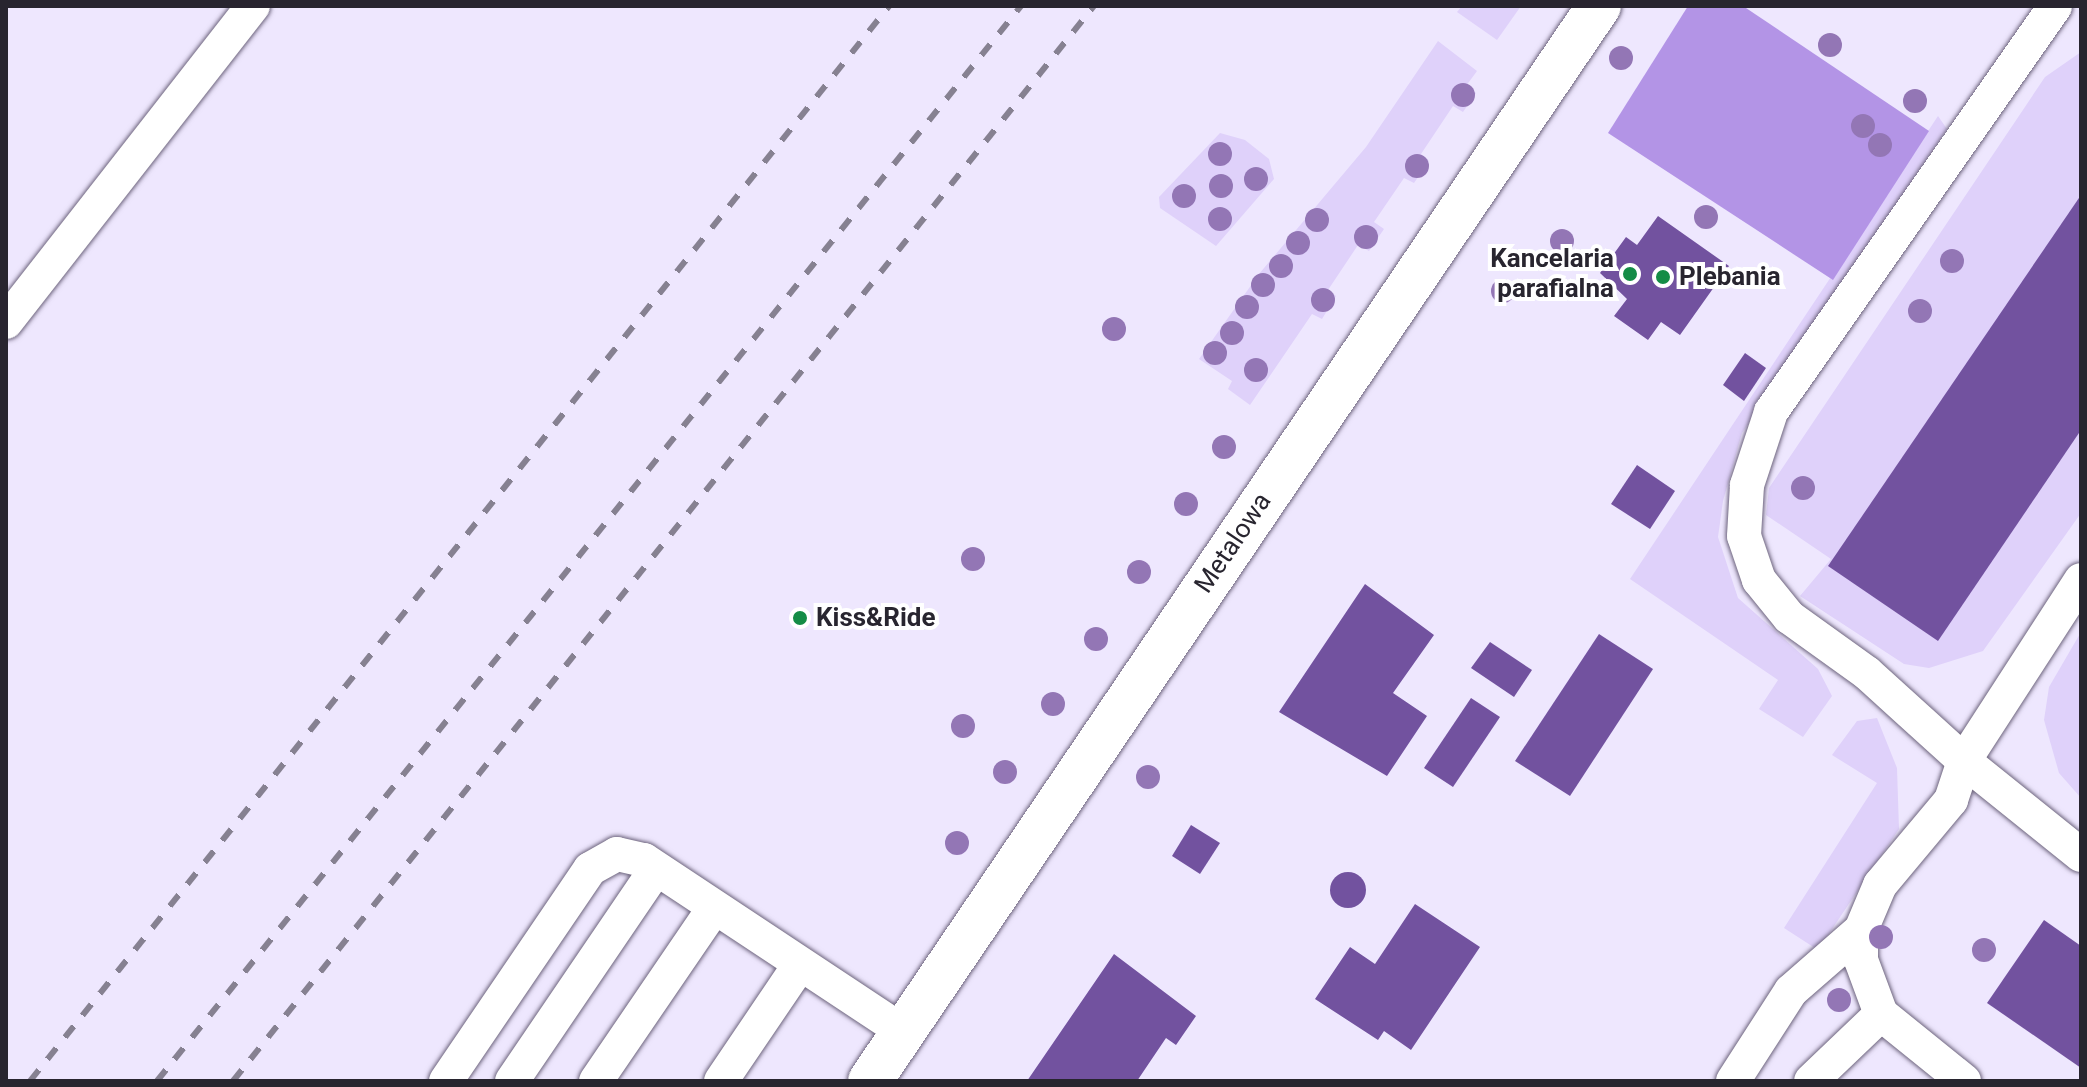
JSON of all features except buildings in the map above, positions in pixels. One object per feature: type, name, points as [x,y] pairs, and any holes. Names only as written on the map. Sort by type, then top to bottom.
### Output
[{"type":"main road","name":"Metalowa","points":[[870,1081],[1599,6]]},
{"type":"lane","points":[[6,322],[253,6]]},
{"type":"lane","points":[[2055,6],[1771,412],[1747,485],[1744,536],[1759,580],[1789,617],[1867,673],[1964,761],[2081,855]]},
{"type":"lane","points":[[1964,1081],[1881,1014],[1861,960],[1861,930],[1880,885],[1951,800],[1964,761],[2081,580]]},
{"type":"lane","points":[[446,1081],[593,866],[626,854],[656,869],[902,1031]]},
{"type":"lane","points":[[512,1081],[656,869]]},
{"type":"lane","points":[[596,1081],[714,908]]},
{"type":"lane","points":[[1733,1081],[1791,991],[1861,930]]},
{"type":"lane","points":[[721,1081],[799,966]]},
{"type":"lane","points":[[1811,1081],[1881,1014]]},
{"type":"shaded area","points":[[1462,6],[1521,6],[1497,40],[1457,12]]},
{"type":"shaded area","points":[[1688,6],[1743,6],[1929,131],[1833,280],[1608,133]]},
{"type":"shaded area","points":[[1438,41],[1477,71],[1466,86],[1476,93],[1463,112],[1453,106],[1421,154],[1429,161],[1414,183],[1404,178],[1374,222],[1384,229],[1369,251],[1358,245],[1328,290],[1336,296],[1322,319],[1312,314],[1250,405],[1228,389],[1232,381],[1199,359],[1259,274],[1366,147]]},
{"type":"shaded area","points":[[2081,52],[2081,513],[1983,651],[1929,668],[1904,664],[1800,596],[1831,559],[1766,515],[1769,488],[2045,77]]},
{"type":"shaded area","points":[[1938,116],[1947,129],[1742,433],[1723,501],[1718,537],[1738,598],[1818,669],[1832,696],[1803,737],[1759,709],[1778,680],[1630,579]]},
{"type":"shaded area","points":[[1220,133],[1245,140],[1269,159],[1274,179],[1216,246],[1160,208],[1159,197]]},
{"type":"shaded area","points":[[2081,632],[2081,798],[2059,773],[2044,720],[2049,687]]},
{"type":"shaded area","points":[[1877,718],[1897,768],[1899,829],[1818,950],[1784,928],[1877,783],[1832,755],[1857,721]]},
{"type":"railway","points":[[30,1081],[889,6]]},
{"type":"railway","points":[[157,1081],[1021,6]]},
{"type":"railway","points":[[233,1081],[1094,6]]},
{"type":"place","name":"Kancelaria parafialna","points":[[1630,274]]},
{"type":"place","name":"Plebania","points":[[1663,277]]},
{"type":"place","name":"Kiss&Ride","points":[[800,618]]}]
